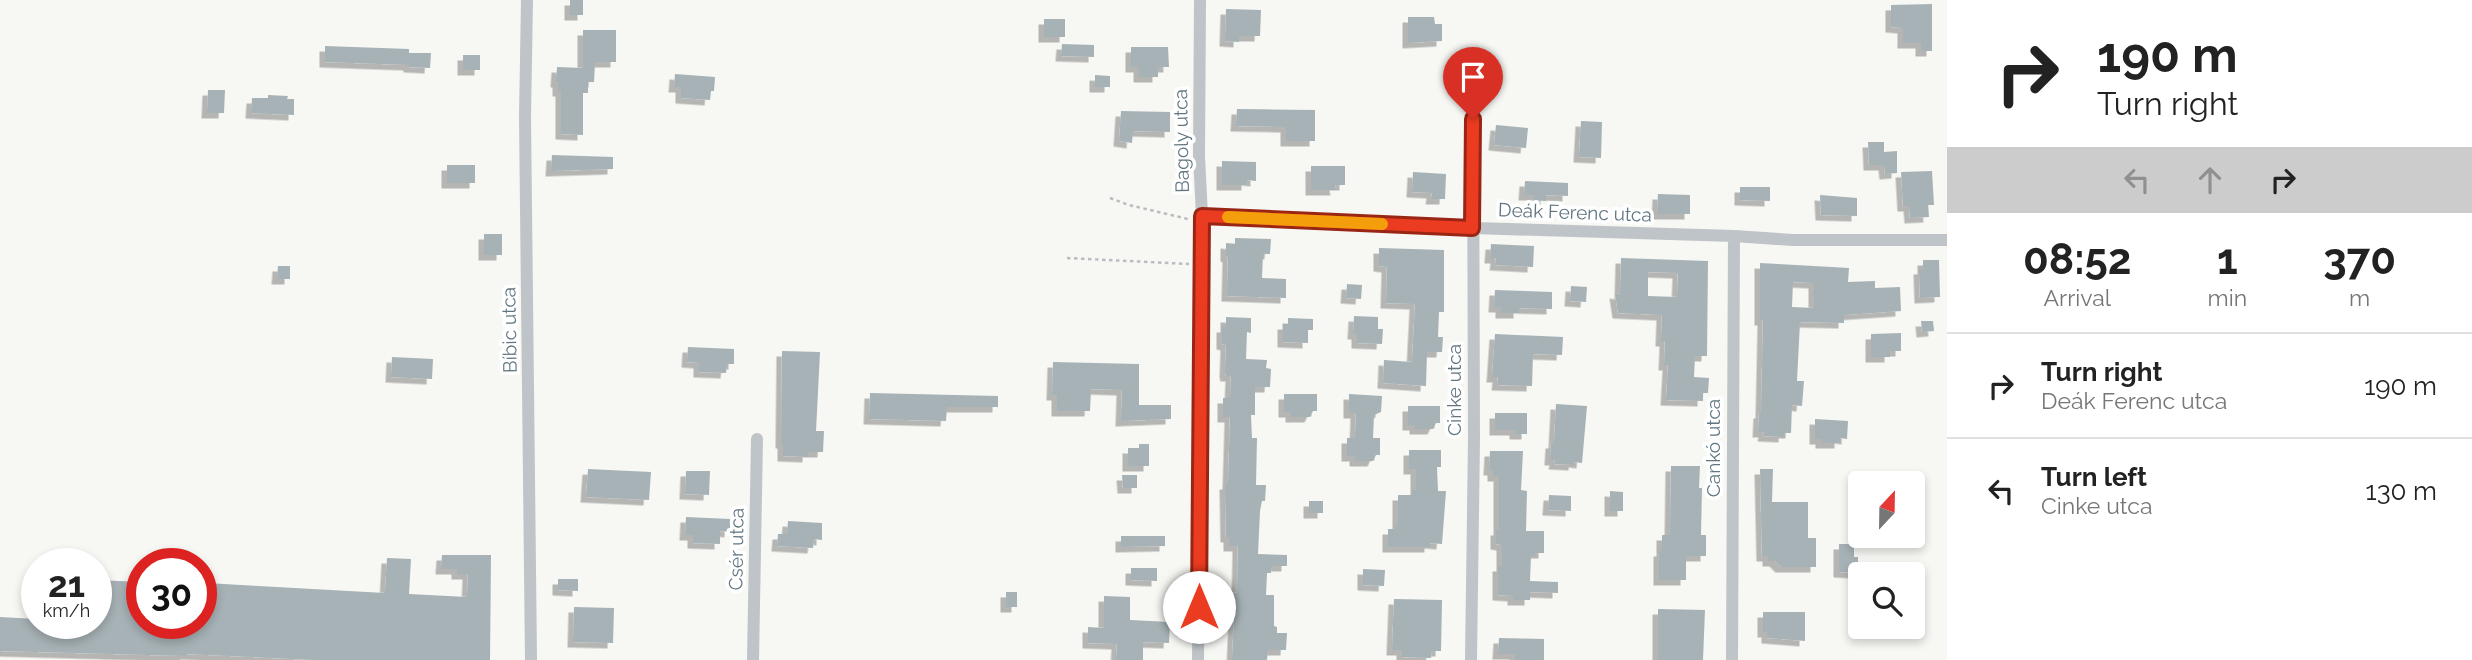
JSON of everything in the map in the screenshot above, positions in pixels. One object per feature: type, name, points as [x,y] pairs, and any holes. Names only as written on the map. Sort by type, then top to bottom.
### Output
[{"type":"street","name":"Bíbic utca","points":[[527,0],[525,117],[531,660]]},
{"type":"street","name":"Bagoly utca","points":[[1198,660],[1200,0]]},
{"type":"street","name":"Cinke utca","points":[[1471,660],[1474,438],[1473,119]]},
{"type":"street","name":"Deák Ferenc utca","points":[[1201,219],[1865,242],[1947,240]]},
{"type":"street","name":"Cankó utca","points":[[1732,660],[1734,236]]},
{"type":"street","name":"Csér utca","points":[[753,660],[757,439]]},
{"type":"path","points":[[1110,198],[1129,205],[1201,219]]},
{"type":"path","points":[[1067,258],[1200,265]]},
{"type":"building","points":[[570,0],[583,0],[583,15],[570,15]]},
{"type":"building","points":[[1932,4],[1932,51],[1921,51],[1921,43],[1903,43],[1903,28],[1891,27],[1891,5]]},
{"type":"building","points":[[1226,9],[1261,10],[1260,36],[1239,36],[1239,42],[1225,41]]},
{"type":"building","points":[[1408,17],[1434,17],[1435,24],[1442,24],[1442,41],[1408,43]]},
{"type":"building","points":[[1044,19],[1065,19],[1065,37],[1044,37]]},
{"type":"building","points":[[583,30],[616,30],[616,62],[595,62],[594,82],[588,82],[588,93],[583,93],[583,135],[561,134],[561,91],[558,91],[556,82],[557,67],[583,68]]},
{"type":"building","points":[[1062,44],[1094,45],[1094,57],[1061,56]]},
{"type":"building","points":[[325,46],[409,49],[409,53],[431,53],[430,68],[325,62]]},
{"type":"building","points":[[1131,47],[1168,47],[1169,67],[1158,67],[1158,77],[1139,77],[1139,67],[1131,67]]},
{"type":"building","points":[[463,55],[480,55],[480,70],[463,70]]},
{"type":"building","points":[[675,74],[715,77],[710,100],[681,98],[681,87],[674,87]]},
{"type":"building","points":[[1095,75],[1110,76],[1110,87],[1095,87]]},
{"type":"building","points":[[208,90],[225,90],[224,113],[207,113]]},
{"type":"building","points":[[268,95],[294,99],[294,115],[251,113],[252,98],[268,98]]},
{"type":"building","points":[[1237,109],[1315,110],[1315,141],[1286,141],[1286,127],[1236,126]]},
{"type":"building","points":[[1121,111],[1170,112],[1170,132],[1133,131],[1132,143],[1119,141]]},
{"type":"building","points":[[1581,121],[1602,122],[1601,158],[1579,157]]},
{"type":"building","points":[[1496,125],[1528,128],[1526,148],[1494,145]]},
{"type":"building","points":[[1868,142],[1884,142],[1884,152],[1897,151],[1897,173],[1885,174],[1884,165],[1869,165]]},
{"type":"building","points":[[552,155],[613,157],[613,169],[551,171]]},
{"type":"building","points":[[1222,161],[1256,162],[1256,181],[1247,180],[1247,185],[1222,185]]},
{"type":"building","points":[[447,165],[475,165],[475,183],[447,183]]},
{"type":"building","points":[[1311,166],[1345,166],[1345,185],[1335,185],[1336,190],[1311,190]]},
{"type":"building","points":[[1932,171],[1934,205],[1928,205],[1929,217],[1910,218],[1909,206],[1903,206],[1901,172]]},
{"type":"building","points":[[1413,172],[1446,174],[1445,199],[1431,199],[1432,193],[1412,192]]},
{"type":"building","points":[[1525,181],[1568,183],[1568,196],[1546,195],[1546,201],[1534,200],[1534,195],[1524,195]]},
{"type":"building","points":[[1740,187],[1770,187],[1770,201],[1740,200]]},
{"type":"building","points":[[1658,194],[1690,195],[1690,214],[1657,214]]},
{"type":"building","points":[[1820,195],[1857,198],[1857,216],[1821,215]]},
{"type":"building","points":[[484,234],[502,234],[502,255],[484,255]]},
{"type":"building","points":[[1235,238],[1271,239],[1270,254],[1263,254],[1262,278],[1286,279],[1286,298],[1227,296],[1226,243],[1235,244]]},
{"type":"building","points":[[1491,244],[1534,246],[1533,267],[1495,265],[1496,258],[1490,258]]},
{"type":"building","points":[[1379,248],[1444,250],[1444,312],[1439,312],[1438,337],[1443,337],[1442,352],[1427,352],[1426,386],[1383,383],[1384,360],[1412,362],[1415,304],[1386,303],[1387,267],[1379,266]]},
{"type":"building","points":[[1621,258],[1708,261],[1707,356],[1695,356],[1694,377],[1709,378],[1708,393],[1703,393],[1703,401],[1666,400],[1668,365],[1664,365],[1665,341],[1661,341],[1662,315],[1618,313],[1615,293],[1620,294]],"holes":[[[1648,272],[1678,273],[1677,297],[1648,296]]]},
{"type":"building","points":[[1923,260],[1939,260],[1940,297],[1920,298],[1919,269],[1923,269]]},
{"type":"building","points":[[1760,263],[1849,268],[1848,282],[1875,281],[1875,288],[1900,287],[1901,311],[1844,315],[1844,323],[1800,322],[1797,381],[1804,381],[1802,406],[1792,405],[1791,433],[1784,433],[1784,437],[1763,436],[1764,432],[1758,432],[1761,413],[1763,320],[1760,320]],"holes":[[[1793,282],[1814,283],[1814,308],[1792,307]]]},
{"type":"building","points":[[278,266],[290,266],[290,279],[277,279]]},
{"type":"building","points":[[1347,284],[1362,285],[1361,299],[1346,298]]},
{"type":"building","points":[[1571,286],[1587,287],[1586,302],[1570,301]]},
{"type":"building","points":[[1495,290],[1552,292],[1552,309],[1519,308],[1519,313],[1501,313],[1501,307],[1494,307]]},
{"type":"building","points":[[1354,316],[1378,317],[1378,329],[1383,329],[1382,344],[1357,343],[1357,334],[1353,334]]},
{"type":"building","points":[[1226,317],[1251,318],[1251,333],[1247,332],[1246,359],[1267,360],[1266,368],[1271,369],[1270,387],[1255,387],[1255,415],[1251,415],[1252,438],[1257,438],[1256,485],[1266,485],[1265,501],[1262,501],[1260,511],[1258,554],[1287,555],[1287,566],[1272,566],[1271,573],[1267,573],[1266,595],[1274,595],[1274,626],[1277,627],[1277,633],[1287,633],[1286,650],[1268,650],[1267,660],[1232,660],[1234,617],[1221,616],[1222,592],[1237,593],[1238,546],[1229,546],[1229,537],[1226,537],[1225,484],[1228,484],[1230,417],[1223,417],[1223,398],[1230,398],[1231,376],[1226,376],[1226,345],[1222,344],[1222,327],[1226,327]]},
{"type":"building","points":[[1288,318],[1313,319],[1313,330],[1308,330],[1308,343],[1283,342],[1283,324],[1288,324]]},
{"type":"building","points":[[1921,321],[1933,321],[1934,331],[1922,332]]},
{"type":"building","points":[[1901,333],[1901,351],[1890,351],[1890,357],[1871,357],[1871,334]]},
{"type":"building","points":[[1495,334],[1563,337],[1562,355],[1533,354],[1532,386],[1497,385],[1498,377],[1492,377]]},
{"type":"building","points":[[688,347],[734,349],[734,364],[727,364],[726,373],[699,372],[699,363],[687,362]]},
{"type":"building","points":[[782,351],[820,352],[816,431],[824,431],[823,452],[808,452],[808,457],[783,456]]},
{"type":"building","points":[[392,357],[433,359],[432,379],[391,377]]},
{"type":"building","points":[[1053,362],[1139,364],[1139,405],[1171,405],[1171,419],[1121,421],[1122,390],[1091,389],[1090,411],[1057,411],[1057,395],[1052,395]]},
{"type":"building","points":[[870,393],[998,396],[998,407],[947,407],[946,421],[869,419]]},
{"type":"building","points":[[1284,394],[1317,394],[1317,411],[1313,411],[1310,417],[1291,417],[1291,412],[1284,412]]},
{"type":"building","points":[[1349,394],[1382,396],[1381,412],[1374,415],[1373,438],[1380,438],[1380,455],[1376,455],[1373,461],[1355,461],[1355,456],[1347,456],[1347,438],[1355,438],[1356,413],[1349,413]]},
{"type":"building","points":[[1556,404],[1587,406],[1582,463],[1554,464],[1555,460],[1550,460],[1551,443],[1554,443]]},
{"type":"building","points":[[1408,406],[1440,406],[1440,423],[1436,423],[1433,429],[1415,429],[1415,425],[1408,425]]},
{"type":"building","points":[[1495,413],[1527,413],[1527,434],[1515,434],[1515,430],[1495,430]]},
{"type":"building","points":[[1815,419],[1848,421],[1847,439],[1840,438],[1840,443],[1821,443],[1821,439],[1815,439]]},
{"type":"building","points":[[1139,444],[1149,444],[1149,466],[1128,466],[1128,448],[1139,448]]},
{"type":"building","points":[[1409,450],[1441,450],[1441,467],[1437,467],[1438,491],[1446,491],[1442,544],[1430,543],[1430,547],[1388,547],[1388,529],[1396,529],[1398,526],[1398,495],[1412,495],[1412,490],[1416,490],[1416,469],[1409,469]]},
{"type":"building","points":[[1490,451],[1523,451],[1521,490],[1527,491],[1526,531],[1544,531],[1544,553],[1531,556],[1530,581],[1558,582],[1558,593],[1530,592],[1530,600],[1513,600],[1513,596],[1498,595],[1498,566],[1502,566],[1502,545],[1496,544],[1496,530],[1499,530],[1499,476],[1493,476],[1493,470],[1489,470]]},
{"type":"building","points":[[1671,466],[1700,466],[1701,535],[1706,535],[1706,556],[1686,556],[1686,580],[1659,580],[1662,535],[1670,535]]},
{"type":"building","points":[[588,469],[651,472],[649,500],[586,497]]},
{"type":"building","points":[[1760,469],[1773,469],[1772,502],[1808,502],[1808,538],[1816,538],[1816,567],[1781,567],[1775,561],[1768,561],[1768,556],[1762,556]]},
{"type":"building","points":[[686,471],[710,471],[709,495],[685,494]]},
{"type":"building","points":[[1122,475],[1137,475],[1137,488],[1123,488]]},
{"type":"building","points":[[1610,491],[1623,492],[1623,511],[1610,511]]},
{"type":"building","points":[[1549,495],[1571,496],[1571,511],[1548,510]]},
{"type":"building","points":[[1309,501],[1323,501],[1323,513],[1309,513]]},
{"type":"building","points":[[686,517],[730,519],[730,532],[720,531],[720,544],[693,543],[693,535],[685,535]]},
{"type":"building","points":[[788,521],[822,523],[822,540],[814,539],[813,548],[777,546],[778,534],[787,534]]},
{"type":"building","points":[[1121,536],[1165,536],[1165,546],[1121,547]]},
{"type":"building","points":[[1839,544],[1848,544],[1848,548],[1854,548],[1854,557],[1858,557],[1858,562],[1848,562],[1848,572],[1839,572]]},
{"type":"building","points":[[442,555],[491,555],[490,660],[316,660],[186,654],[0,651],[0,617],[21,618],[21,639],[112,639],[112,581],[126,581],[126,639],[217,639],[217,584],[385,593],[387,558],[411,559],[409,594],[467,597],[468,574],[457,574],[457,569],[441,569]]},
{"type":"building","points":[[1131,568],[1157,568],[1157,581],[1131,580]]},
{"type":"building","points":[[1363,569],[1385,570],[1384,586],[1363,585]]},
{"type":"building","points":[[558,579],[578,579],[578,591],[558,590]]},
{"type":"building","points":[[1006,592],[1017,592],[1017,607],[1006,607]]},
{"type":"building","points":[[1104,596],[1130,597],[1130,620],[1170,622],[1169,643],[1143,642],[1143,660],[1116,660],[1117,644],[1088,643],[1088,627],[1104,628]]},
{"type":"building","points":[[1394,599],[1442,600],[1441,651],[1432,651],[1431,658],[1402,657],[1402,650],[1392,650]]},
{"type":"building","points":[[574,607],[614,608],[613,643],[573,642]]},
{"type":"building","points":[[1658,609],[1705,610],[1703,660],[1658,660]]},
{"type":"building","points":[[1763,612],[1805,612],[1805,641],[1767,638],[1767,632],[1763,632]]},
{"type":"building","points":[[1499,638],[1544,639],[1544,660],[1515,660],[1515,654],[1498,654]]},
{"type":"slow traffic","points":[[1228,217],[1382,224]]},
{"type":"route","points":[[1199,607],[1202,216],[1472,228],[1473,119]]}]
